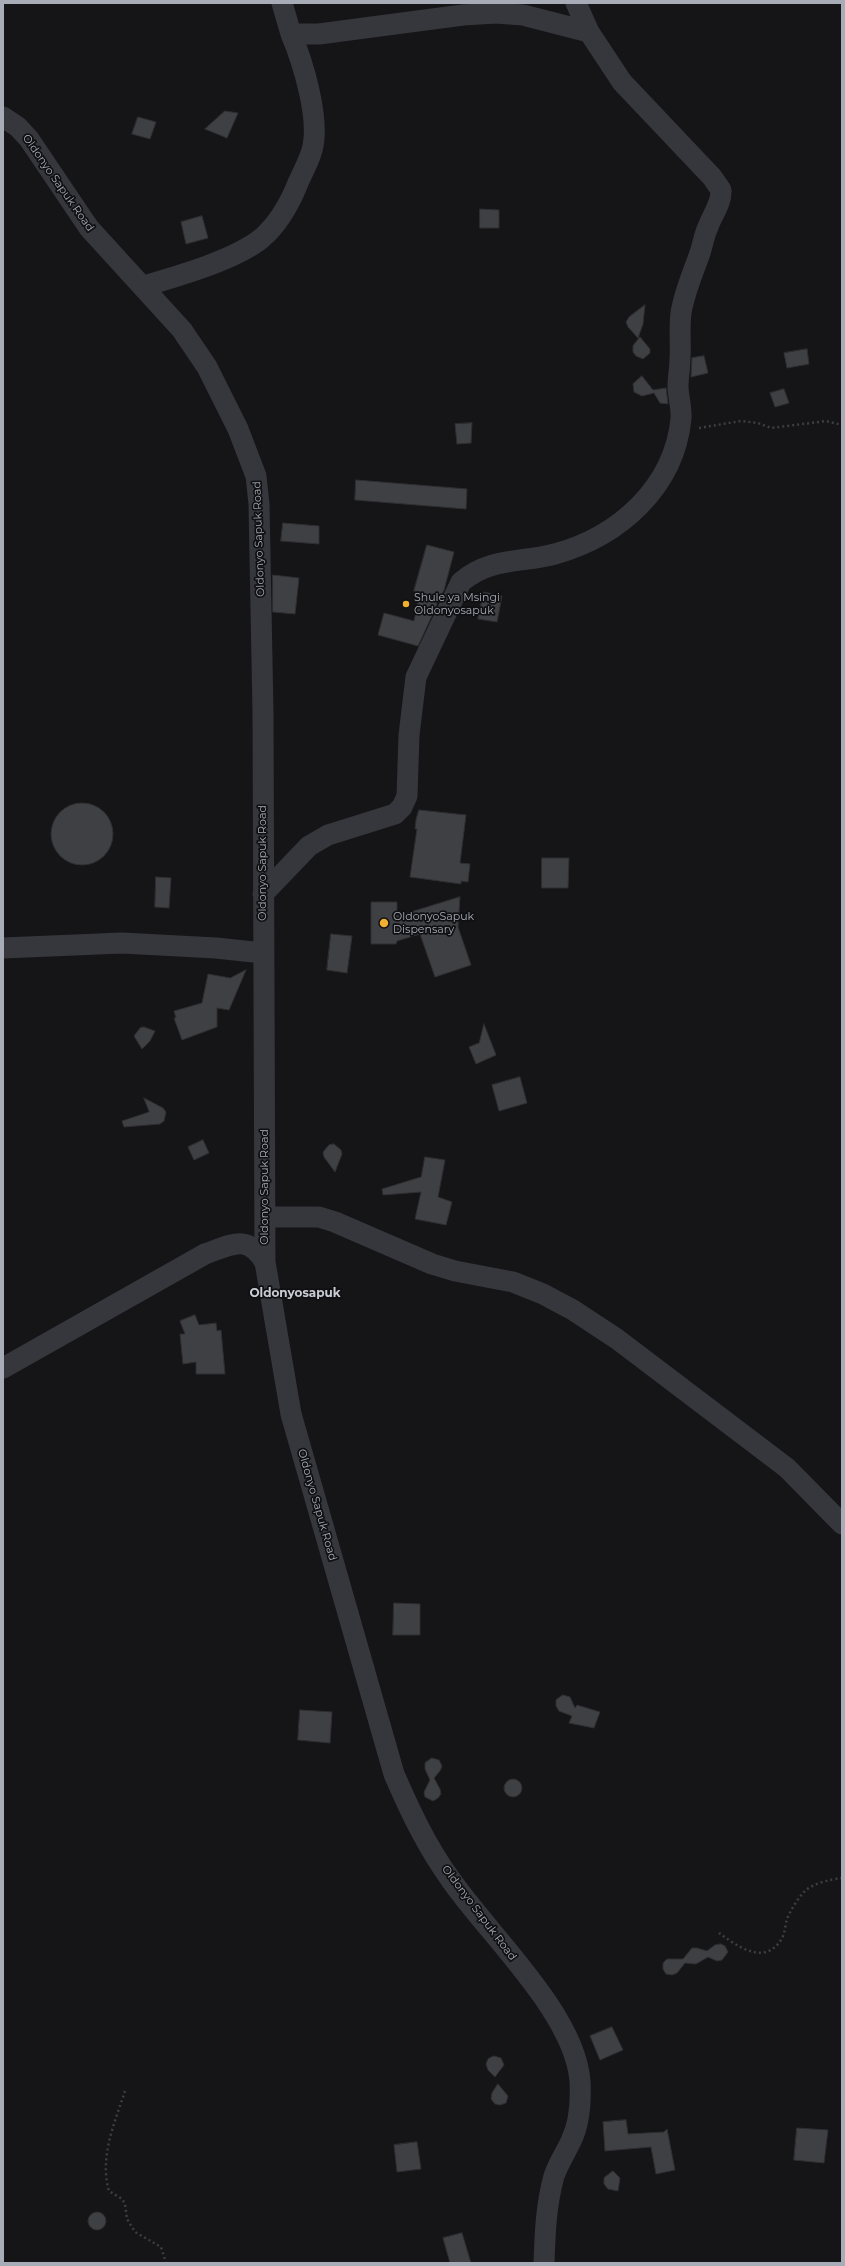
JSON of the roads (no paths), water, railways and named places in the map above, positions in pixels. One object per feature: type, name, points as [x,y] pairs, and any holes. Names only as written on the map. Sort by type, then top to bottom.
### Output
[{"type":"street","points":[[144,286],[240,251],[262,238],[289,206],[313,146],[313,119],[304,68],[291,34],[282,3]]},
{"type":"street","points":[[262,894],[308,846],[328,835],[395,814],[402,807],[408,791],[409,735],[416,677],[462,582],[474,572],[486,566],[554,554],[576,548],[597,538],[619,524],[645,502],[655,489],[676,450],[681,417],[678,385],[680,357],[679,331],[682,310],[707,227],[719,202],[721,190],[712,177],[622,82],[589,32],[576,3]]},
{"type":"street","points":[[291,34],[319,34],[463,15],[496,13],[523,15],[589,32]]},
{"type":"street","name":"Oldonyo Sapuk Road","points":[[3,118],[18,127],[29,139],[89,228],[144,286],[182,330],[207,367],[238,429],[256,476],[262,626],[262,894],[265,1262],[291,1414],[394,1774],[411,1815],[451,1880],[528,1977],[558,2019],[573,2047],[580,2082],[579,2116],[572,2139],[555,2174],[546,2214],[544,2263]]},
{"type":"street","points":[[3,948],[122,942],[216,948],[263,954]]},
{"type":"street","points":[[265,1217],[319,1217],[335,1222],[432,1264],[455,1271],[513,1282],[549,1298],[617,1338],[787,1468],[842,1524]]},
{"type":"street","points":[[3,1368],[206,1254],[232,1244],[250,1245],[258,1251],[265,1262]]},
{"type":"place","name":"Shule ya Msingi Oldonyosapuk","points":[[406,604]]},
{"type":"place","name":"OldonyoSapuk Dispensary","points":[[384,923]]},
{"type":"district","name":"Oldonyosapuk","points":[[295,1293]]}]
